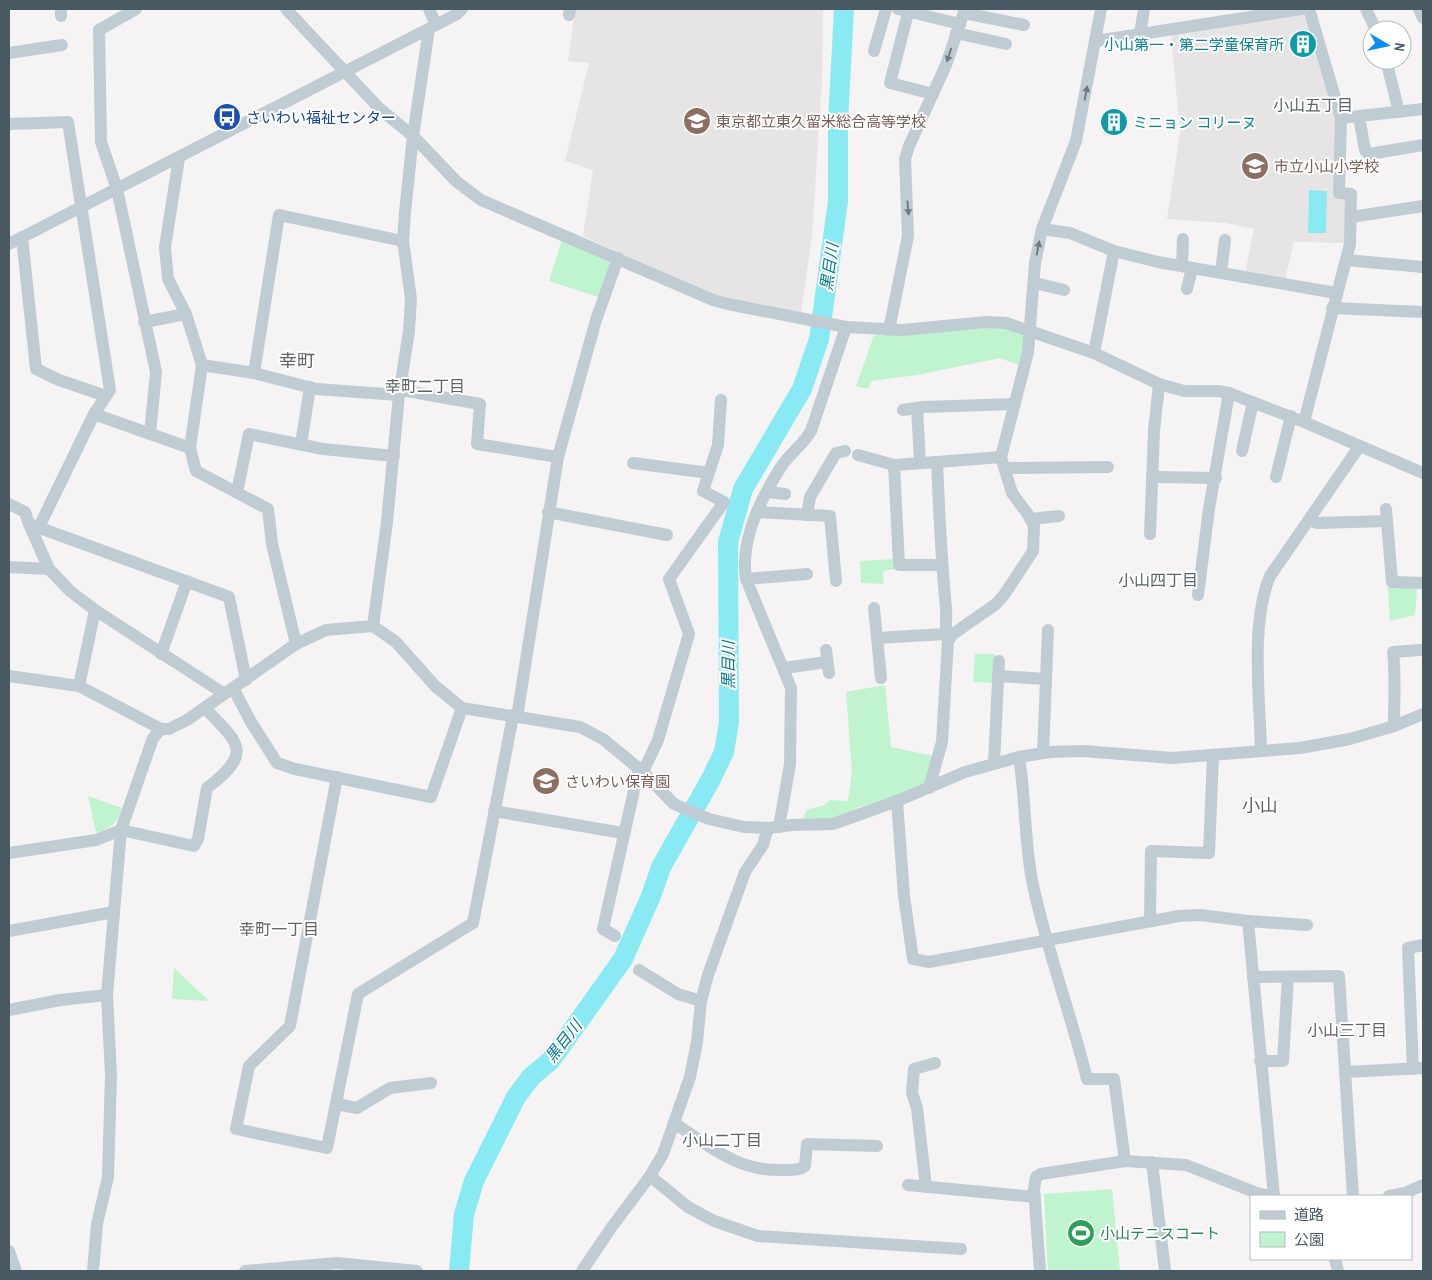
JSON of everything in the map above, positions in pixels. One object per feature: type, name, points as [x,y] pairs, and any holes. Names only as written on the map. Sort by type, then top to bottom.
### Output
[{"type":"street","points":[[136,9],[99,30],[101,142],[116,189],[156,372],[150,434]]},
{"type":"street","points":[[286,9],[380,109],[413,136],[458,182],[481,200],[713,300],[806,321],[846,327],[889,330],[924,329],[994,322],[1031,331],[1094,353],[1160,384],[1184,391],[1218,391],[1229,393],[1290,416],[1423,473]]},
{"type":"street","points":[[373,626],[412,299],[403,241],[413,136],[432,27],[428,9]]},
{"type":"street","points":[[9,244],[432,27],[457,14],[462,9]]},
{"type":"street","points":[[874,51],[886,9]]},
{"type":"street","points":[[877,638],[947,638],[996,604],[1033,551],[1035,538],[1031,518],[1012,493],[1003,462],[1031,331],[1035,263],[1042,229],[1076,141],[1101,9]]},
{"type":"street","points":[[1140,34],[1144,9]]},
{"type":"street","points":[[1096,41],[1259,12],[1302,9]]},
{"type":"street","points":[[1304,422],[1350,244],[1351,217],[1351,194],[1339,193],[1341,118],[1309,9]]},
{"type":"street","points":[[1420,9],[1423,18]]},
{"type":"street","points":[[933,94],[890,82],[905,10],[961,20],[1024,25]]},
{"type":"street","points":[[961,20],[1006,44]]},
{"type":"street","points":[[889,330],[908,236],[905,159],[933,94],[961,20]]},
{"type":"street","points":[[9,53],[62,45]]},
{"type":"street","points":[[1388,70],[1399,112]]},
{"type":"street","points":[[1341,118],[1423,109]]},
{"type":"street","points":[[1359,117],[1365,150],[1369,154],[1423,145]]},
{"type":"street","points":[[9,124],[68,122],[83,206],[110,390],[94,414],[34,525]]},
{"type":"street","points":[[179,158],[165,247],[168,279],[186,314],[202,365],[190,448],[196,471],[268,509],[272,544],[296,644]]},
{"type":"street","points":[[1351,217],[1423,206]]},
{"type":"street","points":[[254,373],[279,215],[403,241]]},
{"type":"street","points":[[1042,229],[1070,233],[1114,251],[1187,267],[1336,293]]},
{"type":"street","points":[[22,237],[36,369],[59,380],[106,396]]},
{"type":"street","points":[[1183,239],[1187,267],[1187,289]]},
{"type":"street","points":[[1221,272],[1226,240]]},
{"type":"street","points":[[1094,353],[1114,251]]},
{"type":"street","points":[[337,777],[290,1026],[249,1066],[236,1128],[326,1148],[358,994],[474,923],[513,716],[518,711],[558,457],[593,328],[618,258]]},
{"type":"street","points":[[1346,260],[1423,268]]},
{"type":"street","points":[[1035,282],[1064,290]]},
{"type":"street","points":[[1332,308],[1423,312]]},
{"type":"street","points":[[144,322],[186,314]]},
{"type":"street","points":[[582,1271],[610,1228],[650,1176],[663,1154],[695,1058],[701,1001],[745,872],[773,828],[790,764],[792,736],[791,688],[746,579],[744,569],[748,542],[757,512],[782,465],[805,441],[811,431],[846,327]]},
{"type":"street","points":[[202,365],[254,373],[310,387],[400,392],[480,404],[477,444],[558,457]]},
{"type":"street","points":[[1150,534],[1154,432],[1160,384]]},
{"type":"street","points":[[301,444],[310,387]]},
{"type":"street","points":[[1198,595],[1209,508],[1216,478],[1229,393]]},
{"type":"street","points":[[615,936],[603,929],[622,834],[641,770],[658,740],[689,634],[669,579],[724,502],[703,491],[718,445],[721,400]]},
{"type":"street","points":[[1242,451],[1253,402]]},
{"type":"street","points":[[903,410],[1015,404]]},
{"type":"street","points":[[917,408],[920,462]]},
{"type":"street","points":[[94,414],[190,448]]},
{"type":"street","points":[[1276,477],[1290,416]]},
{"type":"street","points":[[238,492],[249,434],[301,444],[394,456]]},
{"type":"street","points":[[1261,751],[1258,622],[1262,595],[1270,576],[1359,447]]},
{"type":"street","points":[[808,515],[810,497],[836,453],[845,451]]},
{"type":"street","points":[[858,455],[894,465],[920,462],[1003,462],[1108,467]]},
{"type":"street","points":[[929,788],[942,742],[948,621],[942,565],[937,462]]},
{"type":"street","points":[[633,463],[709,473]]},
{"type":"street","points":[[894,465],[899,565],[942,565]]},
{"type":"street","points":[[1152,477],[1216,478]]},
{"type":"street","points":[[768,492],[785,494]]},
{"type":"street","points":[[9,504],[25,512],[34,525],[49,569],[70,592],[161,654],[228,691],[251,722],[277,763],[295,769],[431,797],[462,708]]},
{"type":"street","points":[[548,512],[667,535]]},
{"type":"street","points":[[757,512],[830,516],[836,581]]},
{"type":"street","points":[[1309,520],[1318,523],[1386,515],[1392,582],[1423,583]]},
{"type":"street","points":[[1031,518],[1059,516]]},
{"type":"street","points":[[34,525],[229,597],[246,680]]},
{"type":"street","points":[[9,567],[49,569]]},
{"type":"street","points":[[746,579],[807,574]]},
{"type":"street","points":[[161,654],[187,581]]},
{"type":"street","points":[[874,608],[881,678]]},
{"type":"street","points":[[79,686],[95,610]]},
{"type":"street","points":[[9,676],[79,686],[161,729],[170,729],[205,708],[296,644],[326,630],[373,626],[396,642],[435,686],[462,708],[580,727],[603,739],[641,770],[674,804],[683,809],[705,818],[744,827],[773,828],[833,824],[898,801],[994,763],[1019,757],[1043,753],[1082,751],[1172,758],[1327,744],[1394,726],[1423,714]]},
{"type":"street","points":[[1043,753],[1048,630]]},
{"type":"street","points":[[1394,726],[1393,688],[1396,678],[1394,652],[1420,650]]},
{"type":"street","points":[[994,763],[999,660]]},
{"type":"street","points":[[784,668],[827,662]]},
{"type":"street","points":[[998,676],[1046,679]]},
{"type":"street","points":[[9,853],[96,840],[121,830],[194,846],[198,839],[207,788],[228,772],[237,754],[235,741],[205,708]]},
{"type":"street","points":[[93,1271],[97,1224],[108,1177],[111,1075],[108,995],[121,830],[153,738],[161,729]]},
{"type":"street","points":[[1150,921],[1151,851],[1209,853],[1213,754]]},
{"type":"street","points":[[1019,757],[1025,826],[1032,875],[1048,940],[1087,1079],[1114,1079],[1125,1161]]},
{"type":"street","points":[[898,801],[904,896],[913,959],[929,962],[1150,921],[1200,915],[1248,921],[1308,925]]},
{"type":"street","points":[[494,811],[622,834]]},
{"type":"street","points":[[9,931],[114,912]]},
{"type":"street","points":[[1248,921],[1274,1195]]},
{"type":"street","points":[[1346,1072],[1418,1069],[1408,948],[1423,945]]},
{"type":"street","points":[[639,970],[678,994],[701,1001]]},
{"type":"street","points":[[1260,1061],[1283,1060],[1288,976]]},
{"type":"street","points":[[1253,977],[1339,976],[1353,1195]]},
{"type":"street","points":[[9,1010],[60,1000],[108,995]]},
{"type":"street","points":[[926,1187],[917,1108],[912,1093],[914,1069],[935,1063]]},
{"type":"street","points":[[336,1104],[357,1108],[390,1088],[431,1083]]},
{"type":"street","points":[[674,1123],[732,1161],[764,1171],[799,1170],[805,1166],[807,1144],[877,1146]]},
{"type":"street","points":[[1040,1271],[1034,1182],[1041,1174],[1125,1161],[1186,1165],[1266,1195]]},
{"type":"street","points":[[1152,1162],[1165,1271]]},
{"type":"street","points":[[650,1176],[688,1207],[714,1221],[758,1236],[961,1249]]},
{"type":"street","points":[[908,1185],[1034,1197]]},
{"type":"street","points":[[1394,1195],[1405,1193],[1423,1185]]},
{"type":"street","points":[[9,1251],[16,1271]]},
{"type":"street","points":[[245,1271],[336,1263],[417,1271]]},
{"type":"shaded area","name":"東京都立東久留米総合高等学校","points":[[575,9],[823,9],[822,82],[812,236],[801,312],[750,304],[711,295],[583,236],[593,170],[565,161],[589,63],[568,61]]},
{"type":"shaded area","name":"市立小山小学校","points":[[1303,15],[1307,19],[1336,121],[1335,198],[1346,198],[1345,243],[1294,242],[1285,279],[1245,273],[1254,229],[1226,223],[1167,219],[1180,133],[1171,33]]},
{"type":"green space","points":[[562,240],[608,261],[610,265],[598,297],[549,281]]},
{"type":"green space","points":[[998,327],[1025,334],[1021,366],[1000,358],[917,375],[871,381],[868,389],[856,386],[873,338],[877,333]]},
{"type":"green space","points":[[895,559],[895,569],[883,571],[884,584],[861,583],[860,561]]},
{"type":"green space","points":[[1388,587],[1417,588],[1415,615],[1390,621]]},
{"type":"green space","points":[[975,654],[995,654],[994,683],[973,682]]},
{"type":"green space","points":[[885,685],[891,747],[934,756],[926,787],[860,807],[832,820],[801,822],[807,810],[824,805],[830,800],[848,801],[852,772],[846,692]]},
{"type":"green space","points":[[88,796],[122,808],[113,825],[96,833]]},
{"type":"green space","points":[[174,968],[209,1001],[172,999]]},
{"type":"green space","name":"小山テニスコート","points":[[1112,1189],[1120,1271],[1048,1271],[1044,1194]]},
{"type":"water","points":[[1309,190],[1327,191],[1326,233],[1308,233]]},
{"type":"waterway","name":"黒目川","points":[[459,1271],[464,1214],[474,1181],[516,1097],[531,1077],[551,1060],[623,959],[651,896],[661,867],[711,779],[724,752],[729,722],[728,542],[743,489],[802,389],[819,339],[838,201],[838,121],[844,9]]},
{"type":"place","name":"小山第一・第二学童保育所","points":[[1303,44]]},
{"type":"place","name":"さいわい福祉センター","points":[[227,117]]},
{"type":"place","name":"東京都立東久留米総合高等学校","points":[[697,121]]},
{"type":"place","name":"ミニョン コリーヌ","points":[[1114,122]]},
{"type":"place","name":"市立小山小学校","points":[[1255,166]]},
{"type":"place","name":"さいわい保育園","points":[[546,781]]},
{"type":"place","name":"小山テニスコート","points":[[1081,1233]]},
{"type":"district","name":"小山五丁目","points":[[1313,105]]},
{"type":"district","name":"幸町","points":[[297,360]]},
{"type":"district","name":"幸町二丁目","points":[[425,386]]},
{"type":"district","name":"小山四丁目","points":[[1158,580]]},
{"type":"district","name":"小山","points":[[1260,805]]},
{"type":"district","name":"幸町一丁目","points":[[279,929]]},
{"type":"district","name":"小山三丁目","points":[[1347,1030]]},
{"type":"district","name":"小山二丁目","points":[[722,1140]]}]
